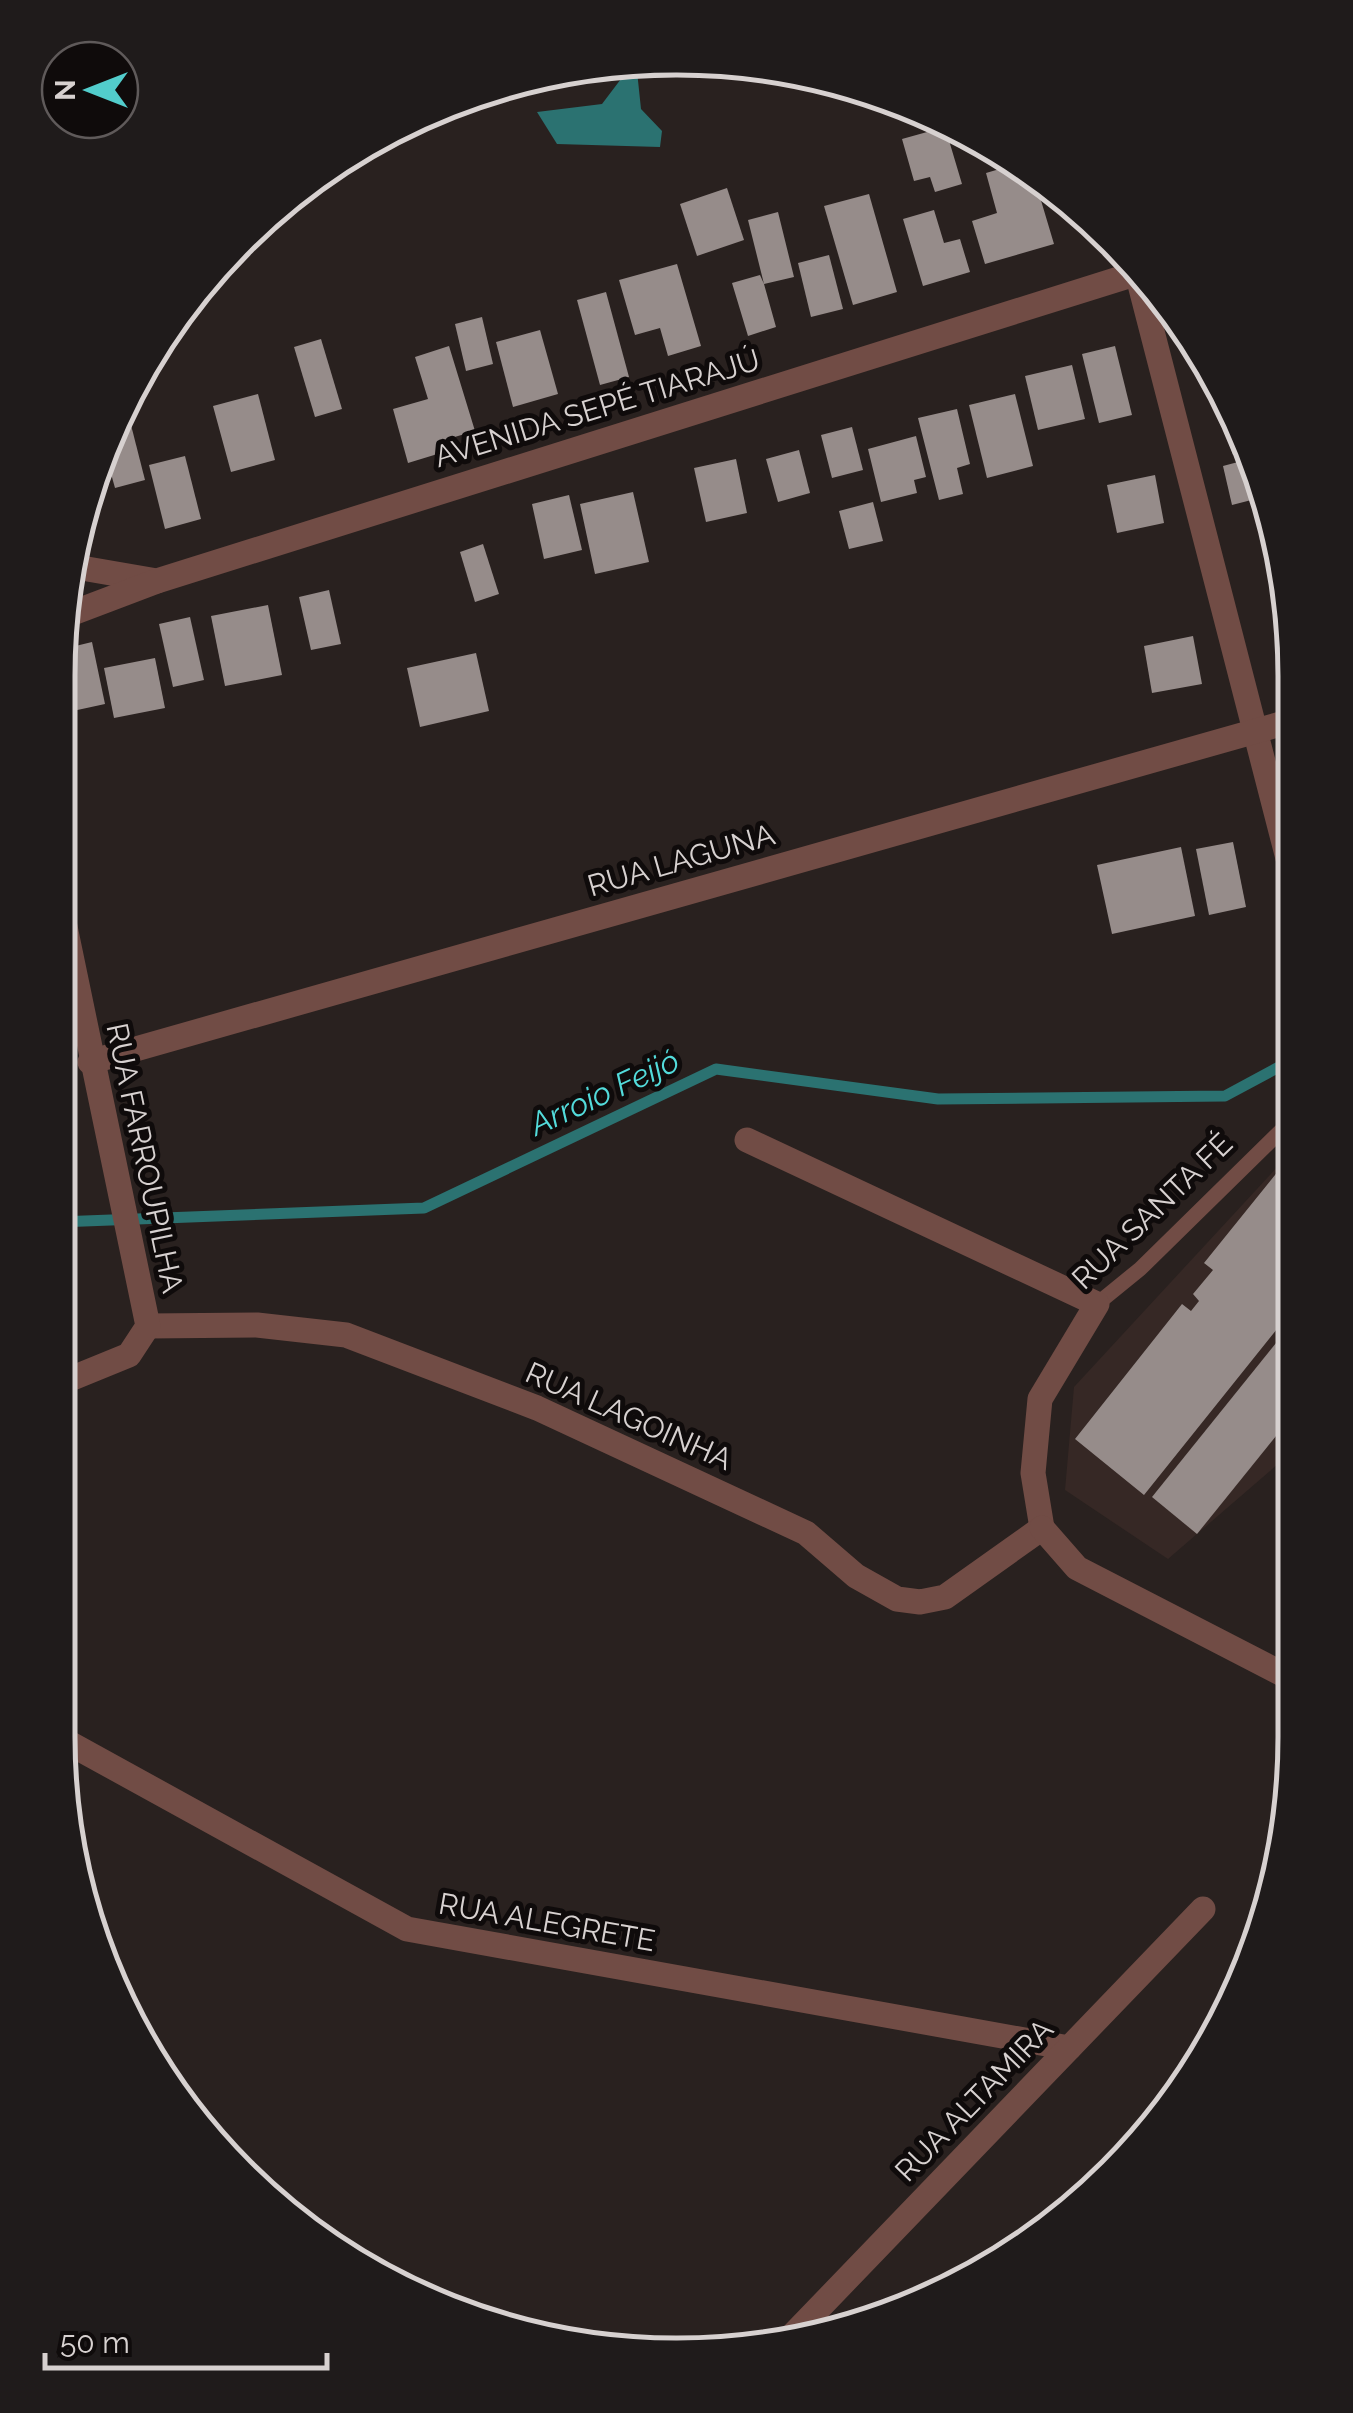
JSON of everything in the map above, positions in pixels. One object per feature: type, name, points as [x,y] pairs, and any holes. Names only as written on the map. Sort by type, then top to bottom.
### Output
[{"type":"street","name":"AVENIDA SEPÉ TIARAJÚ","points":[[85,569],[157,581],[1126,276]]},
{"type":"street","points":[[1146,300],[1278,823]]},
{"type":"street","points":[[79,611],[157,581]]},
{"type":"street","name":"RUA LAGUNA","points":[[90,1062],[1278,724]]},
{"type":"street","name":"RUA FARROUPILHA","points":[[75,983],[148,1326],[129,1355],[75,1377]]},
{"type":"street","points":[[748,1140],[1097,1304]]},
{"type":"street","name":"RUA SANTA FÉ","points":[[1042,1528],[1033,1474],[1040,1399],[1097,1304]]},
{"type":"street","name":"RUA LAGOINHA","points":[[148,1326],[257,1325],[346,1335],[537,1408],[806,1533],[856,1576],[897,1598],[920,1602],[945,1598],[1042,1528]]},
{"type":"street","points":[[1042,1528],[1077,1568],[1278,1672]]},
{"type":"street","name":"RUA ALEGRETE","points":[[75,1747],[407,1930],[1069,2048]]},
{"type":"street","name":"RUA ALTAMIRA","points":[[804,2324],[1203,1909]]},
{"type":"lane","name":"RUA SANTA FÉ","points":[[1097,1304],[1140,1269],[1278,1134]]},
{"type":"shaded area","points":[[1278,1166],[1278,1464],[1168,1559],[1065,1490],[1074,1387]]},
{"type":"water","points":[[638,76],[641,109],[662,131],[660,147],[557,144],[537,112],[602,104],[622,78]]},
{"type":"building","points":[[930,131],[949,140],[962,184],[935,192],[930,177],[914,181],[902,139]]},
{"type":"building","points":[[999,169],[1040,197],[1054,244],[985,264],[972,221],[997,213],[986,173]]},
{"type":"building","points":[[727,188],[744,240],[697,256],[680,204]]},
{"type":"building","points":[[869,194],[897,292],[853,305],[824,206]]},
{"type":"building","points":[[934,210],[944,243],[960,239],[970,272],[923,286],[903,219]]},
{"type":"building","points":[[778,212],[794,277],[764,284],[748,220]]},
{"type":"building","points":[[829,255],[843,309],[811,317],[798,263]]},
{"type":"building","points":[[677,264],[701,346],[668,356],[660,328],[635,335],[619,280]]},
{"type":"building","points":[[760,275],[776,327],[748,336],[732,283]]},
{"type":"building","points":[[606,292],[629,377],[600,385],[577,300]]},
{"type":"building","points":[[482,317],[493,364],[466,371],[455,324]]},
{"type":"building","points":[[540,330],[558,394],[513,407],[496,342]]},
{"type":"building","points":[[321,339],[342,409],[315,417],[294,347]]},
{"type":"building","points":[[449,346],[475,431],[441,441],[444,452],[408,463],[393,409],[428,399],[415,357]]},
{"type":"building","points":[[1115,346],[1132,415],[1099,423],[1082,354]]},
{"type":"building","points":[[1072,365],[1085,419],[1038,430],[1025,376]]},
{"type":"building","points":[[258,394],[275,460],[231,472],[213,406]]},
{"type":"building","points":[[1015,394],[1033,466],[987,478],[969,405]]},
{"type":"building","points":[[957,409],[970,464],[957,468],[963,494],[939,500],[918,418]]},
{"type":"building","points":[[130,425],[145,480],[115,488],[111,473]]},
{"type":"building","points":[[852,427],[863,470],[832,478],[821,435]]},
{"type":"building","points":[[916,436],[926,477],[914,480],[917,493],[881,502],[868,449]]},
{"type":"building","points":[[799,450],[810,493],[778,502],[766,459]]},
{"type":"building","points":[[185,456],[201,519],[165,529],[149,465]]},
{"type":"building","points":[[736,459],[747,513],[706,522],[694,468]]},
{"type":"building","points":[[1238,462],[1251,500],[1232,505],[1223,466]]},
{"type":"building","points":[[1155,475],[1164,523],[1117,533],[1107,485]]},
{"type":"building","points":[[633,492],[649,562],[595,574],[580,504]]},
{"type":"building","points":[[569,495],[582,550],[544,559],[532,504]]},
{"type":"building","points":[[873,502],[883,541],[849,549],[839,511]]},
{"type":"building","points":[[483,544],[499,594],[475,602],[460,552]]},
{"type":"building","points":[[329,590],[341,644],[311,650],[299,597]]},
{"type":"building","points":[[268,605],[282,675],[225,686],[211,616]]},
{"type":"building","points":[[190,617],[204,680],[173,687],[159,624]]},
{"type":"building","points":[[1193,636],[1202,684],[1152,693],[1144,646]]},
{"type":"building","points":[[92,642],[105,704],[75,711],[76,646]]},
{"type":"building","points":[[476,653],[489,711],[420,727],[407,668]]},
{"type":"building","points":[[155,658],[165,708],[114,718],[104,668]]},
{"type":"building","points":[[1233,842],[1246,907],[1209,915],[1196,849]]},
{"type":"building","points":[[1181,847],[1195,916],[1112,934],[1097,865]]},
{"type":"building","points":[[1278,1171],[1278,1328],[1144,1495],[1075,1439],[1182,1304],[1191,1311],[1199,1301],[1193,1294],[1213,1270],[1204,1263]]},
{"type":"building","points":[[1278,1341],[1278,1434],[1197,1534],[1152,1497]]},
{"type":"waterway","name":"Arroio Feijó","points":[[75,1221],[424,1208],[716,1069],[938,1099],[1225,1096],[1278,1068]]}]
